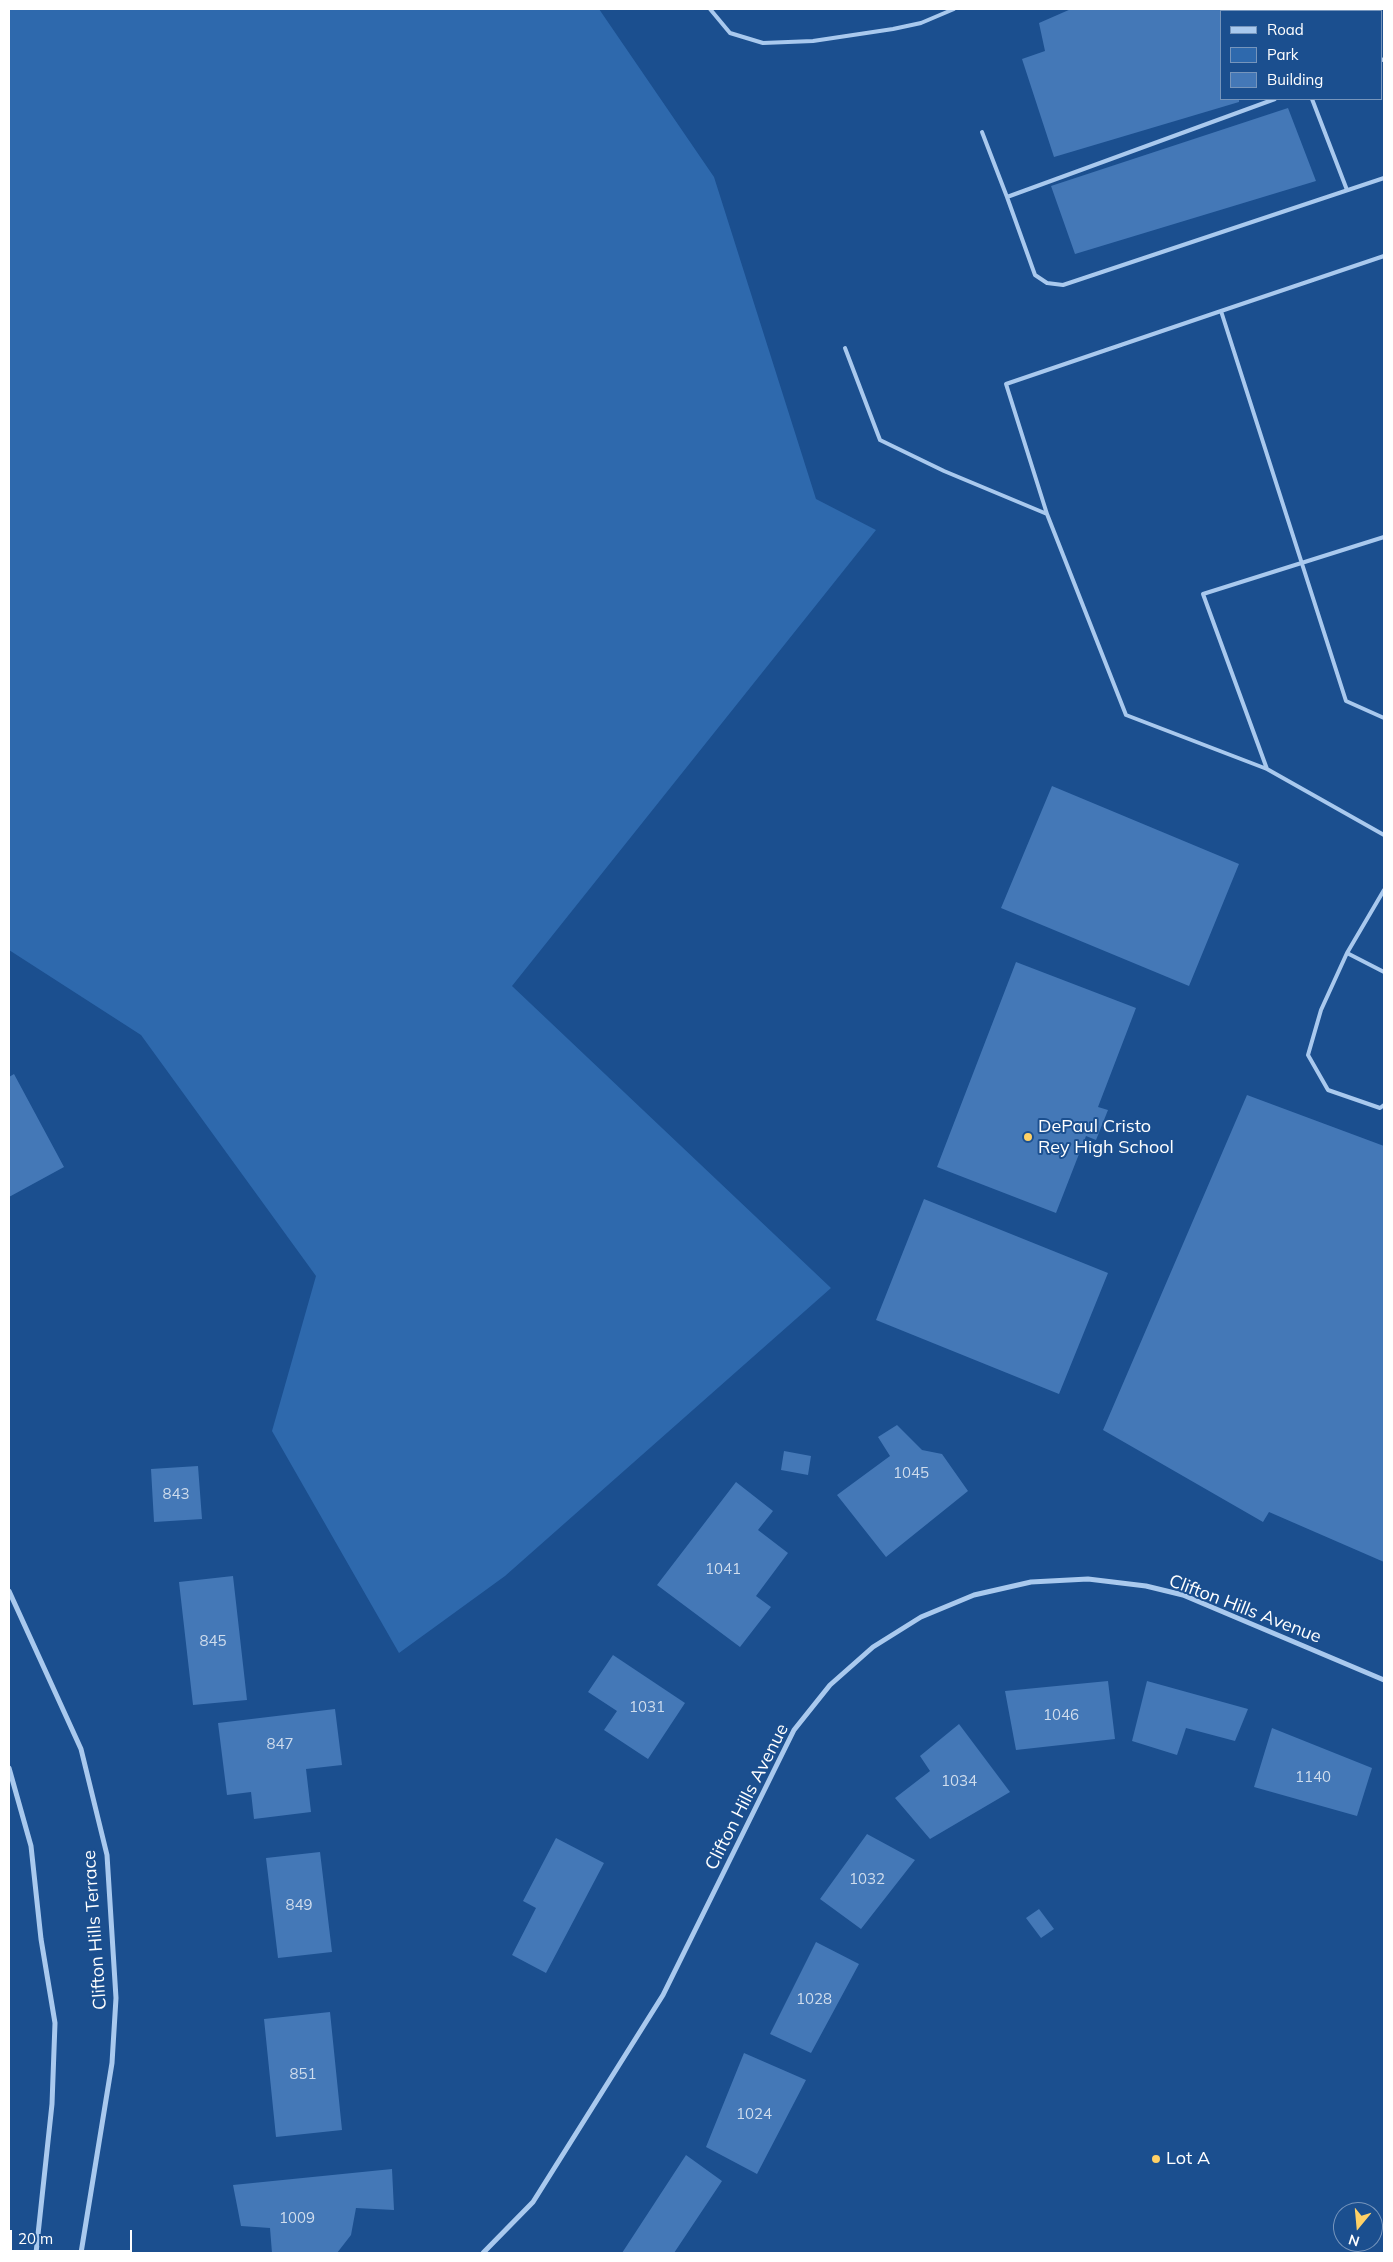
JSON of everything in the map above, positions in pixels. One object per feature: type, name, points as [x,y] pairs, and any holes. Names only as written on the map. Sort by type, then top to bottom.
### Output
[{"type":"street","name":"Clifton Hills Avenue","points":[[483,2253],[533,2202],[663,1995],[794,1730],[830,1685],[872,1648],[922,1617],[974,1595],[1031,1582],[1088,1579],[1146,1586],[1183,1595],[1384,1680]]},
{"type":"street","name":"Clifton Hills Terrace","points":[[9,1591],[81,1749],[106,1855],[116,1998],[112,2063],[81,2253]]},
{"type":"street","points":[[9,1768],[31,1846],[41,1939],[55,2023],[52,2104],[36,2253]]},
{"type":"lane","points":[[710,9],[730,33],[763,43],[813,41],[893,29],[921,23],[954,9]]},
{"type":"lane","points":[[1007,197],[1272,100]]},
{"type":"lane","points":[[1312,100],[1347,190]]},
{"type":"lane","points":[[982,132],[1035,275],[1047,283],[1063,285],[1384,178]]},
{"type":"lane","points":[[1384,256],[1006,384],[1047,514],[1126,714],[1267,769],[1384,835]]},
{"type":"lane","points":[[1220,311],[1346,701],[1384,718]]},
{"type":"lane","points":[[845,348],[880,440],[944,471],[1047,514]]},
{"type":"lane","points":[[1267,769],[1203,594],[1384,537]]},
{"type":"lane","points":[[1384,890],[1347,953],[1321,1010],[1308,1054],[1328,1090],[1380,1108],[1384,1105]]},
{"type":"lane","points":[[1347,953],[1384,972]]},
{"type":"green space","points":[[9,9],[599,9],[714,177],[816,499],[876,530],[512,986],[831,1288],[505,1576],[399,1653],[272,1431],[316,1276],[141,1035],[9,950]]},
{"type":"building","points":[[1071,9],[1262,10],[1220,10],[1220,100],[1239,100],[1239,102],[1054,157],[1022,59],[1045,51],[1039,23]]},
{"type":"building","points":[[1288,108],[1316,181],[1075,254],[1051,186]]},
{"type":"building","points":[[1052,786],[1239,864],[1189,986],[1001,908]]},
{"type":"building","points":[[1016,962],[1136,1008],[1098,1107],[1108,1110],[1096,1140],[1086,1136],[1056,1213],[937,1167]]},
{"type":"building","points":[[14,1074],[64,1167],[9,1197],[9,1077]]},
{"type":"building","points":[[1247,1095],[1384,1146],[1384,1562],[1269,1512],[1263,1522],[1103,1430]]},
{"type":"building","points":[[924,1199],[1108,1273],[1059,1394],[876,1320]]},
{"type":"building","points":[[897,1425],[922,1450],[942,1454],[968,1491],[886,1557],[837,1495],[890,1456],[878,1437]]},
{"type":"building","points":[[784,1451],[811,1456],[808,1475],[781,1470]]},
{"type":"building","points":[[198,1466],[202,1519],[154,1522],[151,1469]]},
{"type":"building","points":[[736,1482],[773,1511],[758,1530],[788,1553],[756,1596],[771,1607],[740,1647],[657,1585]]},
{"type":"building","points":[[233,1576],[247,1700],[193,1705],[179,1582]]},
{"type":"building","points":[[613,1655],[685,1703],[648,1759],[604,1730],[617,1711],[588,1692]]},
{"type":"building","points":[[1108,1681],[1115,1739],[1016,1750],[1005,1691]]},
{"type":"building","points":[[1147,1681],[1248,1709],[1235,1741],[1186,1728],[1177,1755],[1132,1741]]},
{"type":"building","points":[[335,1709],[342,1765],[306,1769],[311,1812],[254,1819],[251,1792],[227,1795],[218,1723]]},
{"type":"building","points":[[959,1724],[1010,1792],[930,1839],[895,1798],[930,1771],[920,1756]]},
{"type":"building","points":[[1272,1728],[1372,1768],[1357,1816],[1254,1787]]},
{"type":"building","points":[[867,1834],[915,1860],[861,1929],[820,1899]]},
{"type":"building","points":[[556,1838],[604,1863],[546,1973],[512,1955],[536,1908],[523,1901]]},
{"type":"building","points":[[320,1852],[332,1952],[278,1958],[266,1858]]},
{"type":"building","points":[[1039,1909],[1054,1929],[1041,1938],[1026,1918]]},
{"type":"building","points":[[816,1942],[859,1964],[811,2053],[770,2034]]},
{"type":"building","points":[[330,2012],[342,2130],[276,2137],[264,2019]]},
{"type":"building","points":[[744,2053],[806,2080],[757,2174],[706,2147]]},
{"type":"building","points":[[686,2155],[722,2181],[674,2253],[622,2253]]},
{"type":"building","points":[[392,2169],[394,2210],[356,2208],[351,2235],[337,2253],[272,2253],[270,2228],[241,2226],[233,2185]]},
{"type":"place","name":"DePaul Cristo Rey High School","points":[[1028,1137]]},
{"type":"place","name":"Lot A","points":[[1156,2159]]}]
